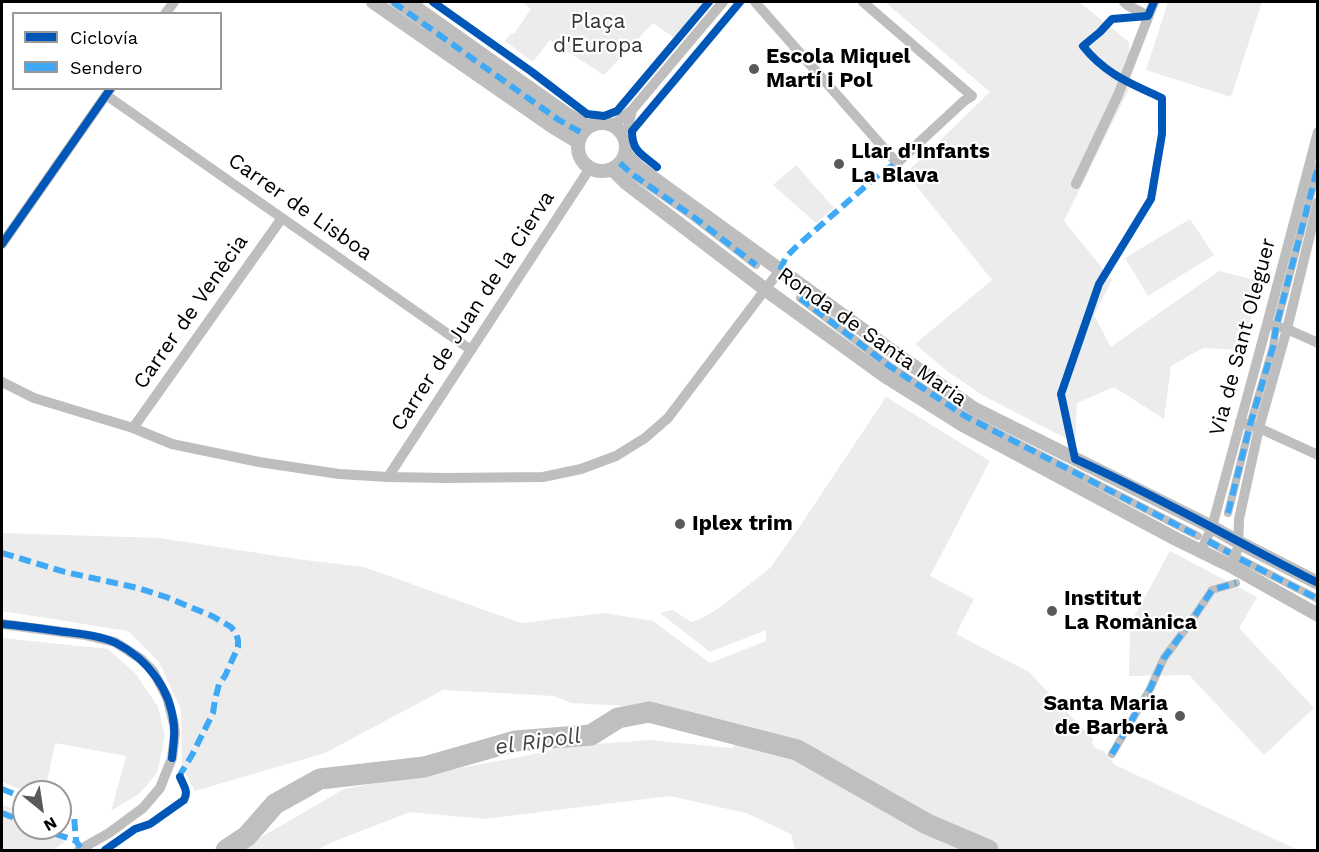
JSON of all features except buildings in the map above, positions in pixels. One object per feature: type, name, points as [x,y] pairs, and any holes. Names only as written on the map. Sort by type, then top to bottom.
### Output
[{"type":"street","points":[[373,2],[553,127],[583,134]]},
{"type":"street","points":[[393,2],[559,120],[583,134]]},
{"type":"street","points":[[408,2],[565,113],[583,134]]},
{"type":"street","points":[[613,125],[632,110],[723,2]]},
{"type":"street","points":[[755,2],[897,163],[972,96],[862,2]]},
{"type":"street","points":[[1124,2],[1148,16]]},
{"type":"street","points":[[1076,184],[1133,59],[1154,2]]},
{"type":"street","points":[[2,244],[109,92]]},
{"type":"street","name":"Carrer de Lisboa","points":[[109,92],[282,218],[471,350]]},
{"type":"street","points":[[625,140],[632,110]]},
{"type":"street","points":[[602,122],[613,125],[619,129],[625,140],[626,147],[619,162],[603,171],[590,168],[581,158],[578,150],[583,134],[602,122]]},
{"type":"street","name":"Via de Sant Oleguer","points":[[1204,546],[1250,425],[1308,218],[1317,132]]},
{"type":"street","name":"Ronda de Santa Maria","points":[[619,162],[756,265]]},
{"type":"street","name":"Ronda de Santa Maria","points":[[619,162],[638,167],[973,408],[1212,526],[1235,555],[1317,615]]},
{"type":"street","name":"Ronda de Santa Maria","points":[[619,162],[626,183],[766,290],[885,376],[963,425],[1204,546],[1317,583]]},
{"type":"street","name":"Via de Sant Oleguer","points":[[1228,513],[1308,218],[1317,166]]},
{"type":"street","name":"Carrer de Juan de la Cierva","points":[[388,477],[590,168]]},
{"type":"street","name":"Via de Sant Oleguer","points":[[1308,218],[1317,202]]},
{"type":"street","name":"Carrer de Venècia","points":[[133,428],[282,218]]},
{"type":"street","points":[[2,382],[34,398],[133,428],[172,444],[259,462],[339,474],[388,477],[543,477],[581,469],[616,456],[645,438],[668,417],[780,270]]},
{"type":"street","name":"Ronda de Santa Maria","points":[[800,298],[888,365],[965,416],[1198,536]]},
{"type":"street","points":[[1277,327],[1317,343]]},
{"type":"street","points":[[1250,425],[1317,455]]},
{"type":"street","name":"Via de Sant Oleguer","points":[[1235,555],[1250,425]]},
{"type":"street","points":[[1235,555],[1317,599]]},
{"type":"street","points":[[1112,754],[1150,688],[1164,658],[1212,590],[1236,583]]},
{"type":"street","points":[[2,624],[86,635],[115,642],[141,659],[153,671],[167,697],[175,734],[172,759],[160,788],[143,808],[79,850]]},
{"type":"green space","name":"Plaça d'Europa","points":[[522,2],[707,2],[676,39],[653,23],[604,75],[550,40],[533,62],[505,41],[511,33],[514,34],[531,9]]},
{"type":"green space","points":[[885,2],[1079,2],[1129,42],[1129,89],[1064,221],[1112,280],[1094,315],[1111,347],[1219,271],[1259,281],[1244,350],[1203,348],[1171,366],[1164,419],[1114,387],[1077,403],[1075,443],[982,395],[947,371],[915,344],[992,280],[906,173],[990,92]]},
{"type":"green space","points":[[1168,2],[1262,2],[1231,97],[1146,70]]},
{"type":"green space","points":[[796,165],[834,208],[816,223],[773,185]]},
{"type":"green space","points":[[1190,219],[1214,255],[1148,296],[1125,258]]},
{"type":"green space","points":[[886,397],[990,461],[930,576],[974,599],[956,634],[1029,672],[1093,739],[1092,743],[1096,749],[1103,750],[1115,765],[1298,850],[795,850],[791,834],[746,813],[670,796],[484,819],[410,812],[316,850],[239,850],[344,789],[570,746],[650,740],[732,748],[747,733],[646,707],[571,703],[554,696],[443,690],[325,753],[195,791],[182,767],[181,710],[159,662],[128,631],[2,611],[2,533],[160,538],[364,567],[521,623],[604,613],[653,621],[710,663],[766,641],[766,630],[710,652],[660,613],[672,610],[692,622],[702,618],[719,608],[770,568]]},
{"type":"green space","points":[[1170,551],[1257,597],[1239,628],[1314,708],[1264,755],[1189,675],[1129,676],[1130,624]]},
{"type":"green space","points":[[2,638],[108,649],[136,674],[158,707],[165,736],[157,773],[140,793],[111,811],[126,756],[55,743],[47,780],[12,780],[12,786],[2,782]]},
{"type":"green space","points":[[2,805],[12,808],[12,840],[63,840],[64,843],[52,850],[2,850]]},
{"type":"waterway","name":"el Ripoll","points":[[226,850],[247,836],[275,804],[320,779],[424,767],[515,741],[591,735],[618,718],[649,712],[797,750],[927,824],[988,850]]},
{"type":"marked path","points":[[393,2],[559,120],[582,133]]},
{"type":"marked path","points":[[620,163],[756,265]]},
{"type":"marked path","points":[[780,270],[786,257],[797,246],[883,171],[897,163]]},
{"type":"marked path","points":[[1228,513],[1273,347],[1276,327],[1318,166]]},
{"type":"marked path","points":[[800,298],[888,365],[965,416],[1198,536]]},
{"type":"marked path","points":[[1208,541],[1230,553]]},
{"type":"marked path","points":[[2,553],[65,572],[138,588],[166,597],[212,616],[231,627],[236,633],[238,647],[219,684],[213,713],[181,773],[181,780]]},
{"type":"marked path","points":[[1240,559],[1318,599]]},
{"type":"marked path","points":[[1112,754],[1150,689],[1164,658],[1212,590],[1236,583]]},
{"type":"marked path","points":[[2,789],[12,793]]},
{"type":"marked path","points":[[2,813],[12,817]]},
{"type":"marked path","points":[[72,815],[74,816],[76,841],[82,850]]},
{"type":"marked path","points":[[72,840],[76,841]]},
{"type":"cycle path","points":[[433,2],[587,114],[604,116],[617,111],[709,2]]},
{"type":"cycle path","points":[[657,167],[636,148],[632,131],[740,2]]},
{"type":"cycle path","points":[[1154,2],[1148,16],[1112,19],[1083,46],[1109,71],[1162,98],[1162,134],[1151,199],[1099,284],[1061,394],[1075,459],[1318,583]]},
{"type":"cycle path","points":[[2,244],[110,90]]},
{"type":"cycle path","points":[[2,624],[98,637],[128,650],[148,667],[163,688],[168,700],[174,726],[172,758]]},
{"type":"cycle path","points":[[105,850],[135,829],[150,824],[184,800],[186,791],[180,777]]},
{"type":"place","name":"Escola Miquel Martí i Pol","points":[[754,69]]},
{"type":"place","name":"Llar d'Infants La Blava","points":[[839,164]]},
{"type":"place","name":"Iplex trim","points":[[680,524]]},
{"type":"place","name":"Institut La Romànica","points":[[1052,611]]},
{"type":"place","name":"Santa Maria de Barberà","points":[[1180,716]]}]
